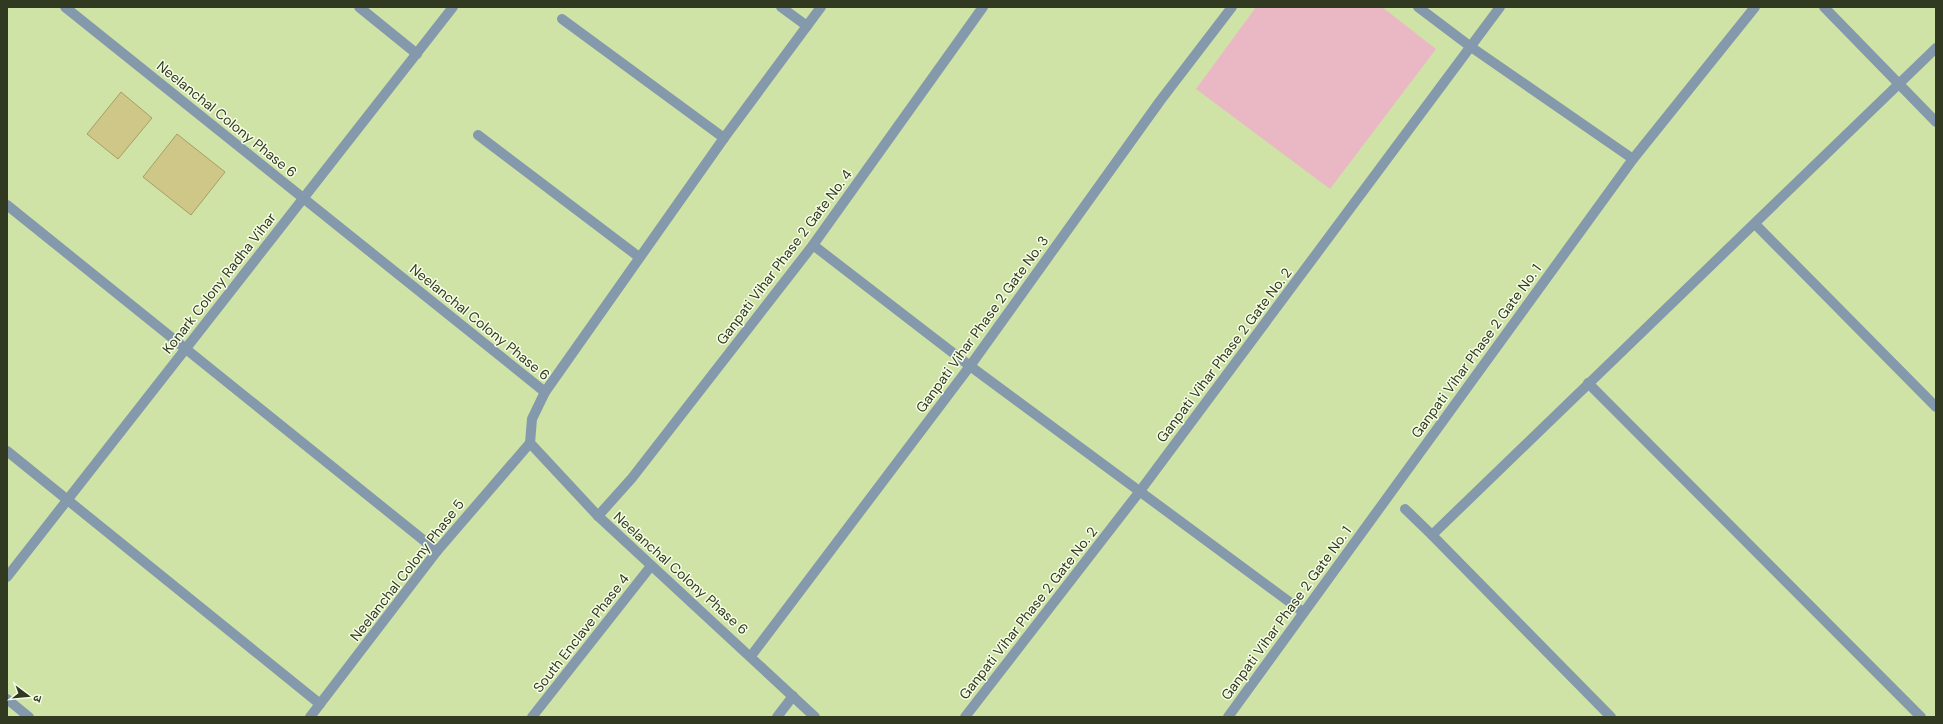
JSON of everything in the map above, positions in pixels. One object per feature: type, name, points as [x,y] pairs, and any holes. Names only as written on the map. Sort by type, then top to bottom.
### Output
[{"type":"street","name":"Neelanchal Colony Phase 6","points":[[65,7],[545,392],[532,419],[530,442],[598,516],[751,656],[815,717]]},
{"type":"street","points":[[359,7],[417,54]]},
{"type":"street","name":"Konark Colony Radha Vihar","points":[[7,577],[453,7]]},
{"type":"street","points":[[781,7],[807,26]]},
{"type":"street","points":[[545,392],[724,138],[821,7]]},
{"type":"street","name":"Ganpati Vihar Phase 2 Gate No. 4","points":[[598,516],[632,478],[813,245],[982,7]]},
{"type":"street","name":"Ganpati Vihar Phase 2 Gate No. 3","points":[[751,656],[970,366],[1160,101],[1232,7]]},
{"type":"street","points":[[1418,7],[1471,47],[1633,159]]},
{"type":"street","name":"Ganpati Vihar Phase 2 Gate No. 2","points":[[965,717],[1140,491],[1500,7]]},
{"type":"street","name":"Ganpati Vihar Phase 2 Gate No. 1","points":[[1228,717],[1633,159],[1755,7]]},
{"type":"street","points":[[1824,7],[1936,122]]},
{"type":"street","points":[[562,19],[724,138]]},
{"type":"street","points":[[1432,535],[1936,48]]},
{"type":"street","points":[[478,135],[639,257]]},
{"type":"street","points":[[7,205],[437,551]]},
{"type":"street","points":[[1754,224],[1936,407]]},
{"type":"street","points":[[813,245],[970,366],[1303,612]]},
{"type":"street","points":[[1588,383],[1921,717]]},
{"type":"street","name":"Neelanchal Colony Phase 5","points":[[310,717],[437,551],[530,442]]},
{"type":"street","points":[[7,451],[68,498],[320,704]]},
{"type":"street","points":[[1405,509],[1611,717]]},
{"type":"street","name":"South Enclave Phase 4","points":[[532,717],[651,566]]},
{"type":"street","points":[[777,717],[793,696]]},
{"type":"street","points":[[7,699],[29,717]]},
{"type":"shaded area","points":[[1256,7],[1382,7],[1436,49],[1330,189],[1196,89]]},
{"type":"building","points":[[121,92],[152,118],[118,159],[87,134]]},
{"type":"building","points":[[177,134],[225,172],[191,215],[143,177]]}]
